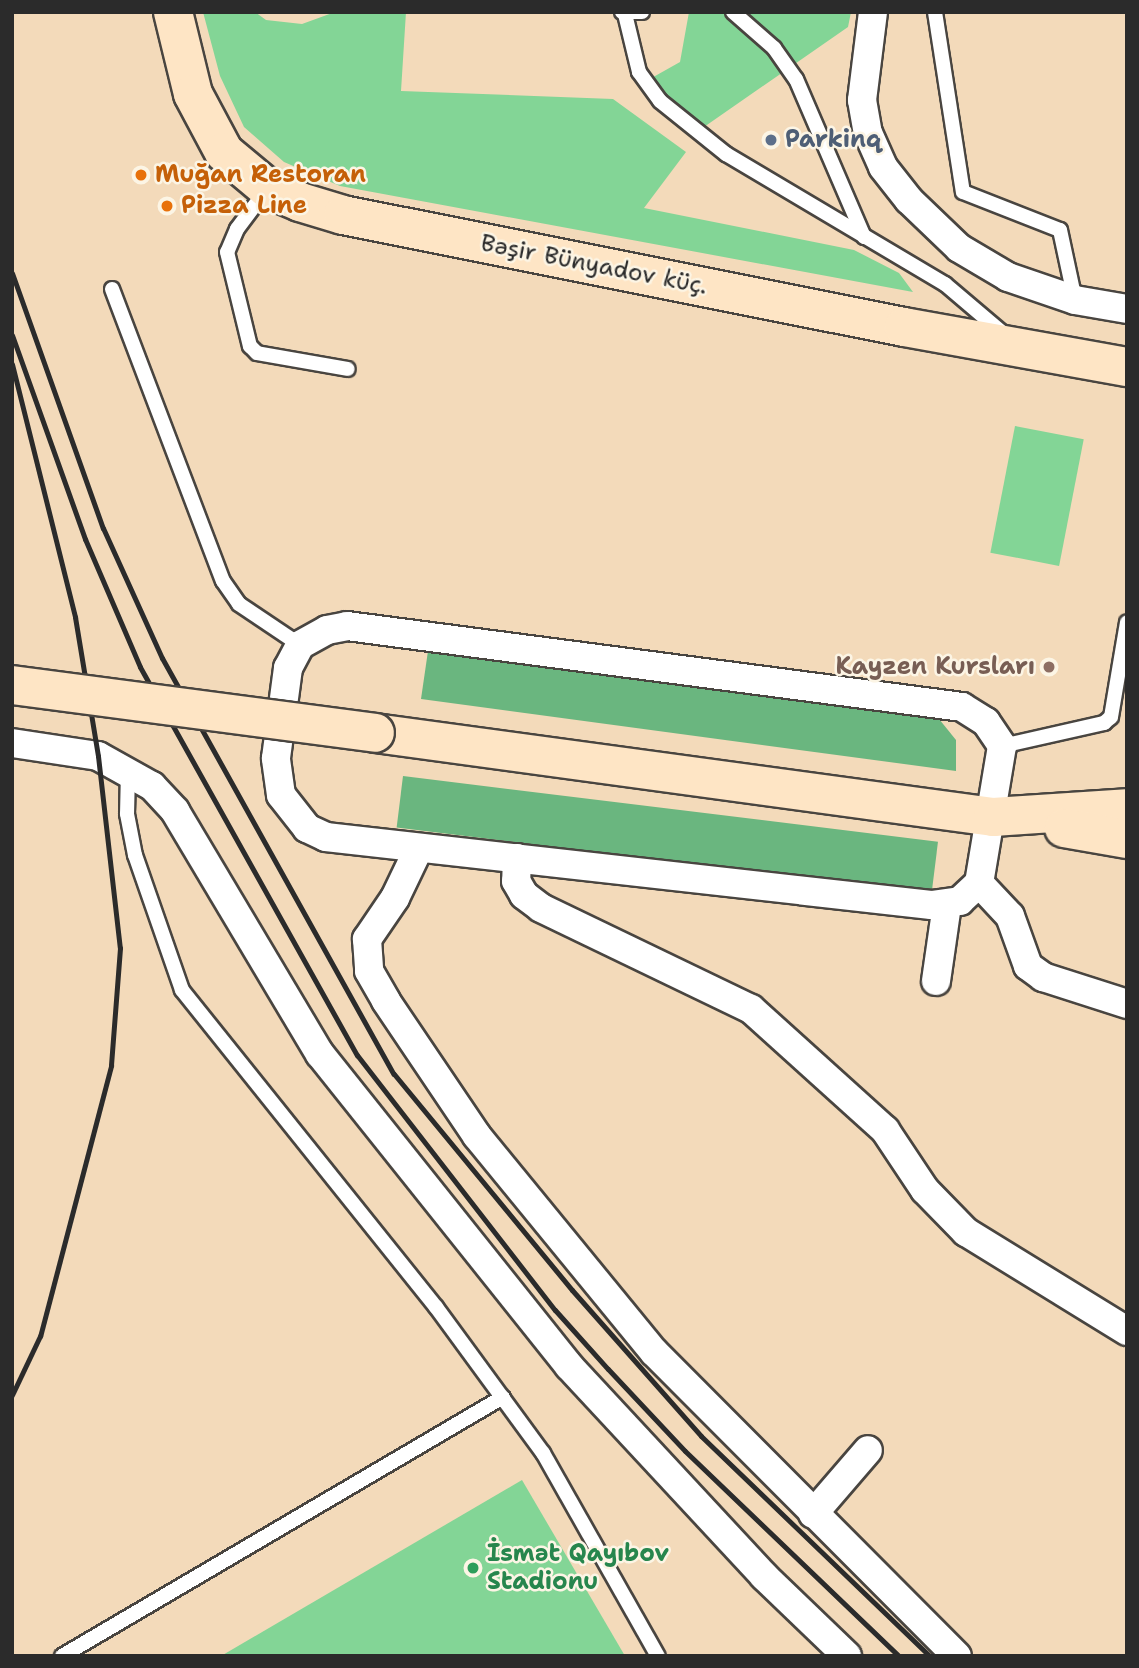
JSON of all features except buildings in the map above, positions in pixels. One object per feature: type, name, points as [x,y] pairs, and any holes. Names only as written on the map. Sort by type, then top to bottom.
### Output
[{"type":"street","name":"Bəşir Bünyadov küç.","points":[[173,12],[183,62],[205,122],[224,152],[267,188],[343,215],[1127,367]]},
{"type":"street","points":[[873,12],[862,100],[868,133],[883,167],[909,200],[959,248],[1008,277],[1075,300],[1127,309]]},
{"type":"street","points":[[366,626],[962,707],[986,722],[1002,746],[993,817],[979,883],[970,894],[947,905],[517,858],[418,850],[326,837],[307,828],[281,795],[277,783],[278,745],[288,668],[300,645],[327,630],[366,626]]},
{"type":"street","points":[[12,685],[993,817],[1127,839]]},
{"type":"street","points":[[12,743],[98,757],[128,770],[152,786],[176,811],[320,1054],[569,1366],[764,1576],[847,1656]]},
{"type":"street","points":[[993,817],[1127,808]]},
{"type":"street","points":[[418,850],[395,898],[367,939],[369,971],[386,1001],[477,1136],[663,1361],[957,1656]]},
{"type":"street","points":[[517,858],[516,881],[524,895],[541,908],[751,1009],[891,1137],[925,1190],[966,1232],[1127,1331]]},
{"type":"street","points":[[979,883],[1010,916],[1028,966],[1043,977],[1127,1004]]},
{"type":"street","points":[[936,981],[947,905]]},
{"type":"street","points":[[813,1514],[868,1450]]},
{"type":"lane","points":[[642,12],[624,13],[639,72],[660,101],[726,153],[945,284],[1020,347]]},
{"type":"lane","points":[[733,12],[774,48],[796,79],[864,237]]},
{"type":"lane","points":[[934,12],[963,192],[1060,230],[1075,300]]},
{"type":"lane","points":[[267,188],[237,229],[226,252],[250,346],[257,353],[348,369]]},
{"type":"lane","points":[[112,289],[223,580],[239,604],[300,645]]},
{"type":"lane","points":[[1002,746],[1104,723],[1111,717],[1127,622]]},
{"type":"lane","points":[[128,770],[127,814],[135,855],[181,990],[544,1452],[658,1656]]},
{"type":"lane","points":[[62,1656],[503,1397]]},
{"type":"green space","points":[[203,12],[255,12],[266,20],[302,24],[335,12],[406,12],[401,91],[613,99],[686,152],[644,208],[854,250],[899,273],[913,292],[340,186],[284,162],[244,127],[220,76]]},
{"type":"green space","points":[[689,12],[851,12],[848,27],[704,127],[648,80],[680,62]]},
{"type":"green space","points":[[1015,426],[1084,439],[1059,566],[990,553]]},
{"type":"green space","points":[[428,651],[935,714],[956,740],[956,771],[421,699]]},
{"type":"green space","points":[[403,776],[938,842],[932,893],[397,828]]},
{"type":"green space","name":"İsmət Qayıbov Stadionu","points":[[522,1480],[625,1656],[221,1656]]},
{"type":"railway","points":[[12,273],[103,528],[162,658],[394,1074],[572,1290],[701,1436],[930,1656]]},
{"type":"railway","points":[[12,335],[85,539],[140,667],[357,1055],[555,1310],[608,1369],[685,1451],[899,1656]]},
{"type":"railway","points":[[12,364],[75,617],[98,756],[120,948],[111,1066],[40,1336],[12,1395]]},
{"type":"place","name":"Parkinq","points":[[771,140]]},
{"type":"place","name":"Muğan Restoran","points":[[141,175]]},
{"type":"place","name":"Pizza Line","points":[[167,206]]},
{"type":"place","name":"Kayzen Kursları","points":[[1049,667]]},
{"type":"place","name":"İsmət Qayıbov Stadionu","points":[[473,1568]]}]
